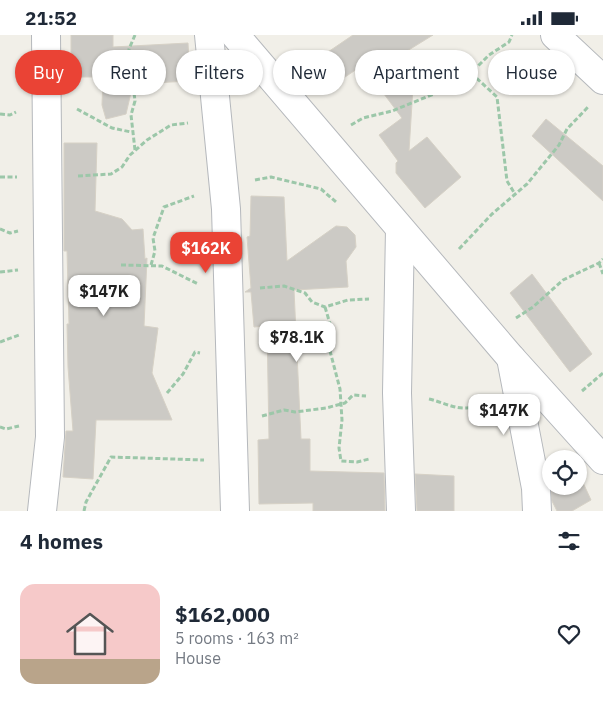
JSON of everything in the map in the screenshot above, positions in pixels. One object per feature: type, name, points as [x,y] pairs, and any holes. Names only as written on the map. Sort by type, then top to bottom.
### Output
[{"type":"street","points":[[42,511],[50,437],[46,35]]},
{"type":"street","points":[[209,35],[223,178],[235,511]]},
{"type":"street","points":[[235,35],[510,358],[603,460]]},
{"type":"street","points":[[555,35],[603,80]]},
{"type":"street","points":[[400,229],[397,393],[401,511]]},
{"type":"street","points":[[510,358],[536,488],[537,511]]},
{"type":"path","points":[[135,35],[129,49],[135,101],[131,115],[131,132],[135,150]]},
{"type":"path","points":[[478,66],[489,55],[509,42],[512,35]]},
{"type":"path","points":[[478,79],[497,97],[507,181],[515,194]]},
{"type":"path","points":[[441,277],[462,246],[492,213],[527,184],[559,145],[567,129],[587,110],[603,80]]},
{"type":"path","points":[[325,140],[364,118],[392,111],[431,95]]},
{"type":"path","points":[[46,99],[64,103],[112,128],[131,132]]},
{"type":"path","points":[[111,174],[122,167],[135,150],[171,125],[184,124],[216,111]]},
{"type":"path","points":[[152,265],[155,251],[153,238],[164,207],[202,193],[223,178],[248,181],[271,177],[310,186]]},
{"type":"path","points":[[492,337],[534,307],[563,280],[599,263],[603,259]]},
{"type":"path","points":[[599,263],[603,274]]},
{"type":"path","points":[[121,265],[152,265],[169,269],[209,291],[284,286],[305,293],[312,302],[325,307],[348,300],[399,296]]},
{"type":"path","points":[[325,307],[333,334],[330,351],[340,389],[341,461],[357,462],[376,457],[399,457]]},
{"type":"path","points":[[168,393],[183,374],[195,352],[207,353],[230,349]]},
{"type":"path","points":[[232,414],[261,416],[284,410],[295,412],[340,404],[353,395],[373,397],[397,393],[444,402],[455,407],[469,408]]},
{"type":"path","points":[[84,511],[86,502],[111,457],[201,459],[234,468]]},
{"type":"building","points":[[71,35],[113,35],[113,47],[188,43],[188,50],[176,50],[176,82],[166,82],[166,50],[92,50],[92,77],[82,77],[82,50],[71,50]]},
{"type":"building","points":[[353,35],[433,35],[409,50],[355,50],[355,70],[345,77],[345,50],[331,50]]},
{"type":"building","points":[[102,95],[130,95],[126,114],[106,119],[102,105]]},
{"type":"building","points":[[385,95],[412,95],[409,151],[427,137],[461,177],[425,208],[396,173],[396,163],[398,161],[379,135],[402,118]]},
{"type":"building","points":[[546,119],[603,166],[603,201],[532,136]]},
{"type":"building","points":[[64,143],[97,143],[95,211],[122,219],[132,230],[143,229],[145,259],[147,258],[144,326],[158,328],[152,373],[172,420],[96,420],[93,479],[63,477],[66,431],[73,431],[68,367],[67,251],[64,251]]},
{"type":"building","points":[[251,196],[284,197],[287,261],[336,226],[347,227],[355,235],[356,247],[346,261],[348,287],[294,290],[301,439],[310,439],[310,471],[384,473],[385,511],[313,511],[313,503],[259,504],[258,440],[269,439],[267,326],[254,327],[251,292],[245,292],[251,288],[247,237],[250,236]]},
{"type":"building","points":[[532,274],[592,354],[570,372],[510,293]]},
{"type":"building","points":[[415,474],[454,476],[454,511],[417,511]]},
{"type":"building","points":[[587,491],[591,500],[572,511],[557,511],[552,501],[552,495],[587,495]]}]
